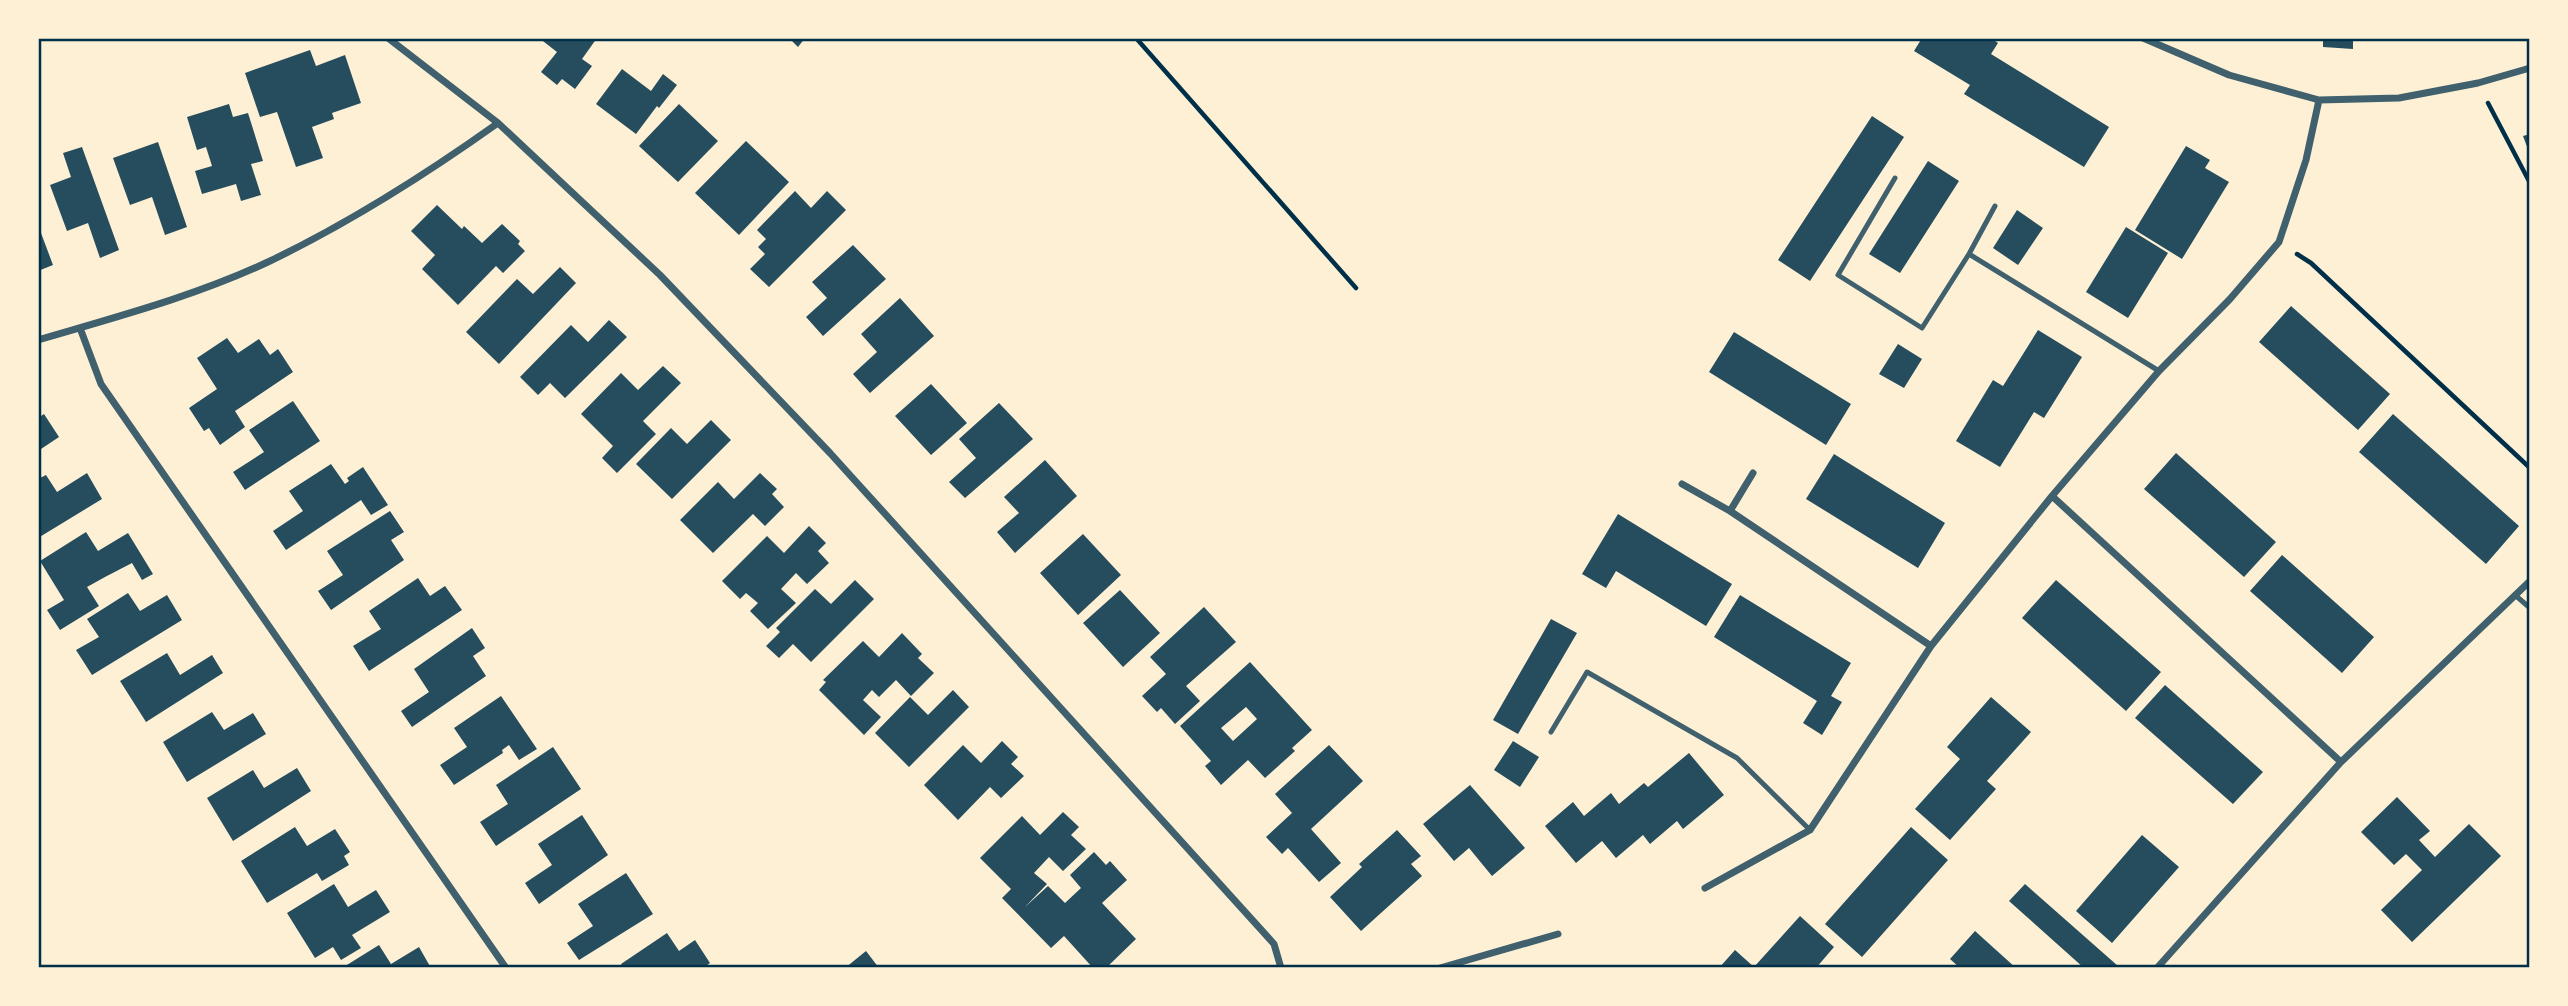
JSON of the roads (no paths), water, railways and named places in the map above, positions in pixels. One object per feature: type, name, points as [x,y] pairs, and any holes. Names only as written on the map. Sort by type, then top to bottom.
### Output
[{"type":"street","points":[[388,38],[498,123],[660,275],[830,453],[1274,944],[1281,968]]},
{"type":"street","points":[[2143,38],[2229,75],[2319,100],[2399,98],[2478,83],[2529,68]]},
{"type":"street","points":[[1705,888],[1810,830],[1931,646],[2052,496],[2159,371],[2230,299],[2279,242],[2306,160],[2319,100]]},
{"type":"street","points":[[38,340],[182,296],[268,262],[351,220],[426,174],[498,123]]},
{"type":"street","points":[[80,328],[101,384],[506,968]]},
{"type":"street","points":[[1730,511],[1753,473]]},
{"type":"street","points":[[1682,484],[1730,511],[1931,646]]},
{"type":"street","points":[[2052,496],[2341,762]]},
{"type":"street","points":[[2157,968],[2341,762],[2529,581]]},
{"type":"street","points":[[1440,968],[1558,934]]},
{"type":"lane","points":[[1895,178],[1838,275],[1922,328],[1969,254],[1995,206]]},
{"type":"lane","points":[[1969,254],[2159,371]]},
{"type":"lane","points":[[2515,595],[2529,608]]},
{"type":"lane","points":[[1551,732],[1587,672],[1737,758],[1810,830]]}]
